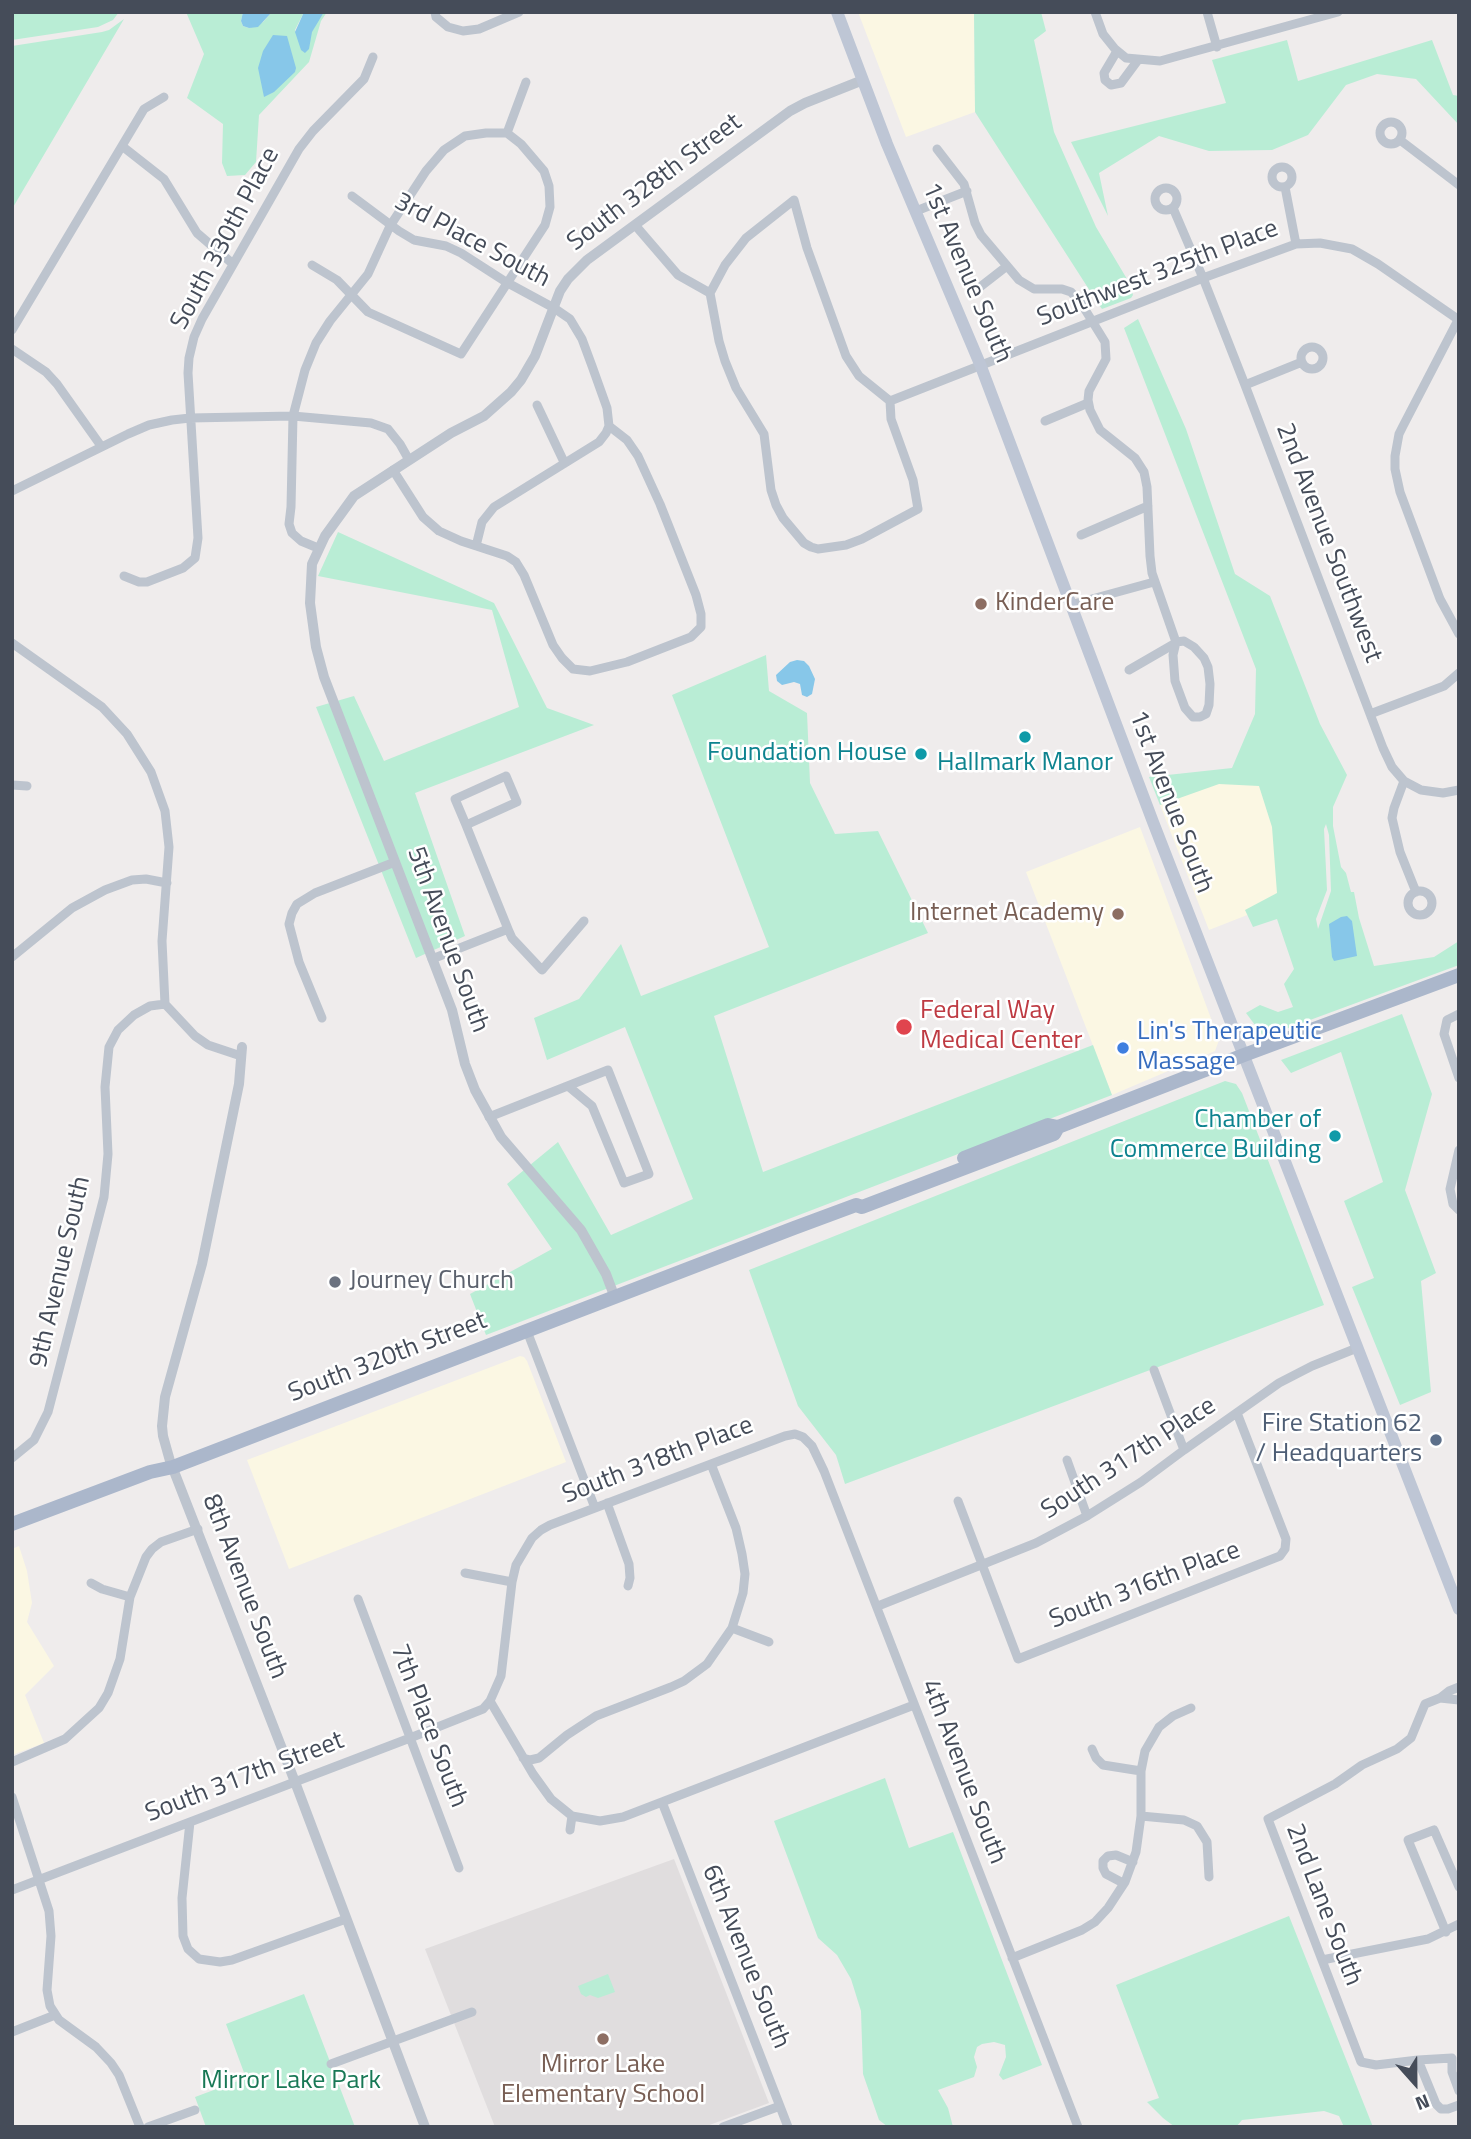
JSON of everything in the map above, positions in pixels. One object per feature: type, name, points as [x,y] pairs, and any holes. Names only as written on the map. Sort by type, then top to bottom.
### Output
[{"type":"main road","name":"1st Avenue South","points":[[838,12],[863,80],[980,365],[1070,605],[1459,1609]]},
{"type":"main road","name":"South 320th Street","points":[[12,1526],[856,1205],[862,1197],[1048,1125],[1058,1128],[1459,975]]},
{"type":"main road","name":"South 320th Street","points":[[12,1534],[155,1480],[173,1467]]},
{"type":"street","points":[[435,12],[436,17],[448,27],[463,31],[479,29],[519,12]]},
{"type":"street","points":[[1095,12],[1103,34],[1126,58],[1160,61],[1338,12]]},
{"type":"street","points":[[1207,12],[1217,47]]},
{"type":"street","points":[[1116,50],[1104,73],[1105,80],[1111,85],[1121,83],[1138,60]]},
{"type":"street","name":"South 330th Place","points":[[124,576],[147,582],[183,568],[195,558],[198,538],[188,373],[191,348],[202,318],[299,149],[364,79],[373,57]]},
{"type":"street","name":"South 328th Street","points":[[312,564],[333,523],[354,496],[451,433],[484,416],[511,392],[528,370],[563,285],[576,271],[790,111],[863,80]]},
{"type":"street","points":[[507,133],[527,82]]},
{"type":"street","points":[[12,330],[144,110],[164,97]]},
{"type":"street","points":[[312,265],[337,280],[352,295],[368,312],[461,354],[545,225],[550,207],[549,186],[544,171],[521,144],[507,133],[465,136],[444,150],[426,171],[390,226],[368,274],[352,295],[330,321],[316,343],[305,370],[293,416],[289,524],[292,533],[300,541],[318,548]]},
{"type":"street","points":[[1400,140],[1459,184]]},
{"type":"street","points":[[122,146],[164,179],[197,233],[233,264]]},
{"type":"street","points":[[937,149],[967,191],[978,229],[1007,266],[1022,282],[1032,288],[1071,292],[1105,342],[1107,354],[1104,365],[1089,391],[1088,403],[1100,430],[1135,458],[1142,467],[1146,481],[1154,582],[1175,643],[1173,667],[1179,695],[1187,712],[1192,716],[1200,717],[1206,714],[1210,678],[1206,663],[1198,650],[1190,644],[1184,641],[1175,643],[1129,670]]},
{"type":"street","points":[[1284,187],[1296,244]]},
{"type":"street","points":[[916,211],[967,191]]},
{"type":"street","name":"3rd Place South","points":[[352,196],[390,226],[414,240],[446,246],[570,319],[582,339],[605,399],[609,426]]},
{"type":"street","points":[[794,200],[807,248],[846,356],[859,376],[890,401],[891,419],[913,480],[918,509],[846,545],[818,549],[804,543],[776,505],[771,491],[764,435],[736,388],[725,360],[710,293],[725,265],[746,238],[794,200]]},
{"type":"street","name":"2nd Avenue Southwest","points":[[1173,208],[1245,385],[1370,714],[1392,767],[1404,781]]},
{"type":"street","points":[[635,225],[678,275],[710,293]]},
{"type":"street","name":"Southwest 325th Place","points":[[890,401],[1296,244],[1320,243],[1352,249],[1458,320]]},
{"type":"street","points":[[980,287],[1007,266]]},
{"type":"street","points":[[1458,320],[1399,434],[1395,469],[1400,492],[1440,599],[1459,634]]},
{"type":"street","points":[[12,349],[47,372],[101,446]]},
{"type":"street","points":[[1245,385],[1302,362]]},
{"type":"street","points":[[1045,421],[1088,403]]},
{"type":"street","points":[[537,405],[564,462]]},
{"type":"street","points":[[12,491],[101,446],[149,425],[172,419],[293,416],[379,425],[395,436],[409,460]]},
{"type":"street","points":[[393,470],[431,525],[449,537],[476,546],[512,558],[547,632],[573,669],[586,672],[627,662],[691,637],[701,627],[696,595],[644,467],[627,440],[609,426],[598,442],[494,508],[482,522],[476,546]]},
{"type":"street","points":[[1081,535],[1147,506]]},
{"type":"street","name":"5th Avenue South","points":[[312,564],[310,603],[319,657],[333,702],[452,1010],[471,1082],[501,1137],[581,1230],[606,1274],[615,1298]]},
{"type":"street","points":[[1070,605],[1154,582]]},
{"type":"street","points":[[12,643],[102,707],[127,734],[151,772],[165,811],[169,847],[162,941],[165,1004],[195,1036],[208,1045],[242,1051]]},
{"type":"street","points":[[1370,714],[1444,686],[1459,673]]},
{"type":"street","points":[[466,825],[517,802],[506,776],[455,799],[508,929],[516,943],[542,970],[584,921]]},
{"type":"street","points":[[1416,892],[1400,852],[1392,818],[1404,781],[1421,790],[1443,793],[1459,790]]},
{"type":"street","points":[[12,785],[27,786]]},
{"type":"street","points":[[322,1018],[299,961],[289,923],[292,914],[297,904],[315,893],[395,862]]},
{"type":"street","points":[[12,957],[72,908],[105,890],[132,880],[146,879],[167,883]]},
{"type":"street","points":[[432,959],[508,929]]},
{"type":"street","name":"9th Avenue South","points":[[12,1458],[34,1440],[48,1412],[104,1197],[108,1154],[105,1087],[109,1047],[118,1030],[134,1015],[150,1006],[165,1004]]},
{"type":"street","points":[[1459,1014],[1447,1020],[1444,1034],[1459,1078]]},
{"type":"street","name":"8th Avenue South","points":[[242,1051],[239,1084],[202,1264],[163,1407],[163,1436],[425,2127]]},
{"type":"street","points":[[489,1116],[608,1070],[649,1174],[624,1183],[594,1109],[568,1086]]},
{"type":"street","points":[[1459,1150],[1450,1189],[1453,1205],[1459,1210]]},
{"type":"street","points":[[527,1331],[595,1508]]},
{"type":"street","name":"South 317th Place","points":[[877,1606],[1036,1543],[1087,1516],[1141,1482],[1279,1383],[1357,1348]]},
{"type":"street","points":[[1154,1370],[1184,1450]]},
{"type":"street","name":"South 316th Place","points":[[982,1565],[1018,1659],[1280,1556],[1285,1549],[1286,1539],[1237,1413]]},
{"type":"street","name":"South 318th Place","points":[[512,1581],[516,1564],[532,1538],[550,1525],[789,1435],[803,1437]]},
{"type":"street","name":"4th Avenue South","points":[[803,1437],[820,1460],[1078,2127]]},
{"type":"street","points":[[1067,1460],[1087,1516]]},
{"type":"street","points":[[523,1758],[539,1758],[596,1716],[684,1681],[707,1664],[732,1628],[743,1593],[742,1554],[736,1528],[711,1464]]},
{"type":"street","points":[[958,1501],[982,1565]]},
{"type":"street","points":[[607,1503],[629,1564],[628,1586]]},
{"type":"street","points":[[12,1762],[65,1739],[99,1708],[108,1693],[120,1659],[130,1597],[141,1568],[152,1549],[161,1542],[198,1529]]},
{"type":"street","points":[[465,1573],[512,1581],[501,1676],[490,1701],[523,1758],[551,1799],[572,1816],[589,1821],[610,1820],[662,1802],[914,1705]]},
{"type":"street","points":[[92,1583],[102,1589],[130,1597]]},
{"type":"street","name":"7th Place South","points":[[358,1599],[459,1868]]},
{"type":"street","points":[[732,1628],[769,1642]]},
{"type":"street","points":[[1440,1698],[1449,1690],[1459,1687]]},
{"type":"street","points":[[1440,1698],[1459,1700]]},
{"type":"street","name":"2nd Lane South","points":[[1440,1698],[1425,1704],[1411,1738],[1397,1749],[1362,1765],[1335,1784],[1268,1819],[1361,2062],[1376,2065],[1452,2058],[1452,2072],[1459,2091]]},
{"type":"street","name":"South 317th Street","points":[[12,1890],[410,1738],[483,1709],[490,1701]]},
{"type":"street","points":[[1012,1958],[1070,1936],[1095,1922],[1108,1908],[1124,1883],[1133,1862],[1142,1816],[1141,1771],[1145,1751],[1159,1727],[1173,1716],[1191,1709]]},
{"type":"street","points":[[1092,1749],[1103,1765],[1141,1771]]},
{"type":"street","points":[[12,1797],[50,1919],[48,2001],[55,2015],[104,2054],[119,2076],[140,2127]]},
{"type":"street","name":"6th Avenue South","points":[[662,1802],[788,2127]]},
{"type":"street","points":[[570,1830],[572,1816]]},
{"type":"street","points":[[1142,1816],[1184,1820],[1197,1826],[1207,1842],[1209,1877]]},
{"type":"street","points":[[190,1822],[182,1898],[183,1937],[188,1949],[199,1959],[220,1962],[232,1960],[346,1919]]},
{"type":"street","points":[[1446,1931],[1408,1840],[1434,1830],[1459,1887]]},
{"type":"street","points":[[1124,1883],[1106,1874],[1103,1861],[1108,1856],[1116,1855],[1133,1862]]},
{"type":"street","points":[[1322,1960],[1427,1939],[1459,1924]]},
{"type":"street","points":[[331,2064],[472,2012]]},
{"type":"street","points":[[12,2032],[55,2015]]},
{"type":"street","points":[[1418,2060],[1436,2104],[1441,2109],[1459,2105]]},
{"type":"street","points":[[723,2127],[780,2106]]},
{"type":"street","points":[[148,2127],[195,2110]]},
{"type":"shaded area","points":[[858,12],[974,12],[975,112],[906,137]]},
{"type":"shaded area","points":[[1258,767],[1306,892],[1209,930],[1160,805]]},
{"type":"shaded area","points":[[1140,827],[1219,1040],[1215,1051],[1112,1095],[1026,872]]},
{"type":"shaded area","points":[[520,1356],[527,1361],[566,1462],[289,1569],[247,1460]]},
{"type":"shaded area","points":[[19,1546],[27,1571],[32,1603],[27,1622],[54,1666],[25,1695],[44,1743],[12,1755],[12,1549]]},
{"type":"shaded area","name":"Mirror Lake Elementary School","points":[[674,1859],[769,2103],[704,2127],[495,2127],[425,1949]]},
{"type":"green space","points":[[12,12],[119,12],[113,20],[98,27],[12,40]]},
{"type":"green space","points":[[186,12],[243,12],[241,21],[243,26],[249,28],[263,22],[272,12],[304,12],[295,30],[302,50],[318,20],[327,12],[321,21],[309,62],[259,115],[256,162],[245,175],[227,176],[222,163],[223,124],[187,98],[204,54]]},
{"type":"green space","points":[[974,12],[1041,12],[1046,31],[1034,40],[1054,132],[1096,227],[1127,279],[1133,295],[1131,298],[1102,309],[975,112]]},
{"type":"green space","points":[[124,19],[12,209],[12,46],[102,32]]},
{"type":"green space","points":[[1287,40],[1298,81],[1432,40],[1453,95],[1459,96],[1459,125],[1416,79],[1377,74],[1346,85],[1308,135],[1272,150],[1209,151],[1159,136],[1099,173],[1108,216],[1071,142],[1226,103],[1212,60]]},
{"type":"green space","points":[[1138,319],[1186,429],[1235,574],[1270,596],[1320,724],[1347,775],[1333,807],[1333,826],[1341,867],[1346,873],[1351,892],[1354,892],[1374,966],[1434,957],[1459,941],[1459,965],[1264,1037],[1246,1013],[1260,1005],[1278,1012],[1293,1007],[1284,984],[1294,969],[1277,919],[1253,927],[1245,910],[1277,893],[1272,827],[1259,786],[1219,784],[1160,805],[1149,777],[1232,768],[1255,714],[1256,669],[1124,328]],"holes":[[[1326,824],[1329,835],[1331,891],[1318,929],[1316,919],[1327,890]]]},
{"type":"green space","points":[[338,532],[494,603],[547,708],[594,725],[415,793],[465,936],[416,958],[316,707],[354,696],[384,761],[519,707],[492,610],[318,576]]},
{"type":"green space","points":[[766,655],[769,691],[807,713],[810,783],[835,834],[878,831],[928,933],[714,1016],[763,1172],[1093,1045],[1112,1095],[486,1335],[470,1294],[552,1249],[507,1184],[558,1142],[611,1235],[693,1199],[625,1027],[547,1060],[534,1018],[579,999],[621,944],[641,996],[769,947],[672,695]]},
{"type":"green space","points":[[1402,1014],[1432,1094],[1405,1190],[1436,1273],[1421,1281],[1431,1392],[1400,1405],[1352,1287],[1374,1278],[1344,1201],[1383,1182],[1341,1052],[1291,1073],[1281,1060]]},
{"type":"green space","points":[[1225,1081],[1236,1084],[1242,1093],[1324,1305],[845,1484],[836,1455],[798,1406],[749,1270]]},
{"type":"green space","points":[[885,1778],[909,1848],[953,1832],[1042,2065],[1003,2080],[999,2075],[1006,2057],[1005,2045],[994,2042],[977,2047],[974,2077],[938,2090],[948,2108],[953,2127],[888,2127],[879,2120],[863,2074],[861,2011],[851,1979],[837,1955],[818,1938],[774,1821]]},
{"type":"green space","points":[[1289,1916],[1373,2127],[1344,2127],[1339,2116],[1324,2111],[1242,2120],[1236,2127],[1175,2127],[1147,2102],[1159,2098],[1116,1985]]},
{"type":"green space","points":[[608,1974],[615,1992],[598,1998],[581,1994],[578,1986]]},
{"type":"green space","name":"Mirror Lake Park","points":[[304,1994],[355,2127],[206,2127],[195,2097],[246,2078],[226,2024]]},
{"type":"water","points":[[243,12],[272,12],[258,27],[249,28],[243,26],[241,21]]},
{"type":"water","points":[[304,12],[324,12],[312,32],[309,49],[305,53],[301,50],[295,32]]},
{"type":"water","points":[[273,35],[287,36],[296,68],[274,92],[264,97],[258,68],[263,51]]},
{"type":"water","points":[[804,661],[809,666],[815,679],[812,694],[807,697],[802,695],[800,684],[794,682],[782,685],[777,681],[776,675],[790,662]]},
{"type":"water","points":[[1347,916],[1352,921],[1357,956],[1334,961],[1329,924]]},
{"type":"place","name":"KinderCare","points":[[981,604]]},
{"type":"place","name":"Hallmark Manor","points":[[1025,737]]},
{"type":"place","name":"Foundation House","points":[[921,754]]},
{"type":"place","name":"Internet Academy","points":[[1118,914]]},
{"type":"place","name":"Federal Way Medical Center","points":[[904,1027]]},
{"type":"place","name":"Lin's Therapeutic Massage","points":[[1123,1048]]},
{"type":"place","name":"Chamber of Commerce Building","points":[[1335,1136]]},
{"type":"place","name":"Journey Church","points":[[335,1282]]},
{"type":"place","name":"Fire Station 62 / Headquarters","points":[[1436,1440]]},
{"type":"place","name":"Mirror Lake Elementary School","points":[[603,2039]]}]
